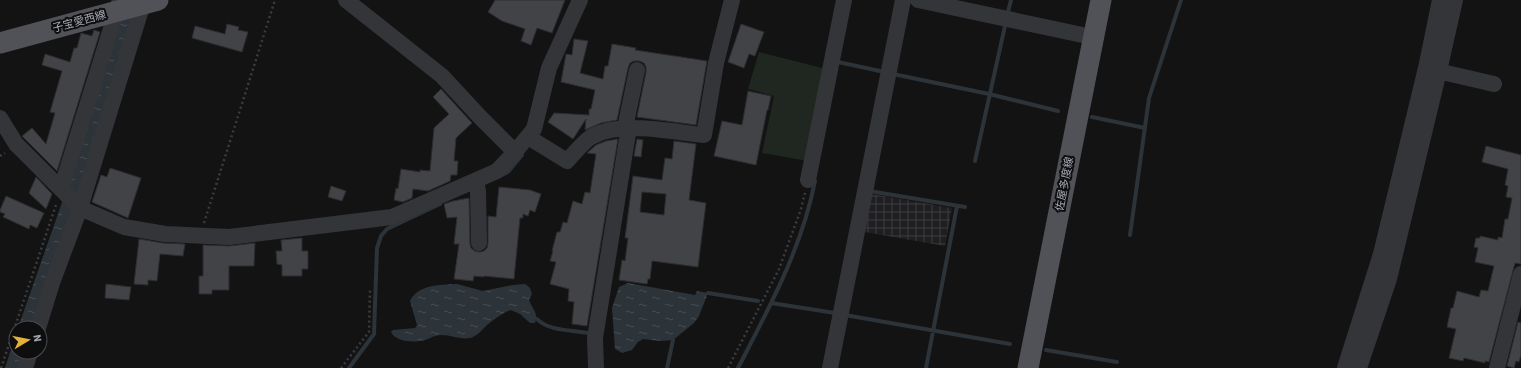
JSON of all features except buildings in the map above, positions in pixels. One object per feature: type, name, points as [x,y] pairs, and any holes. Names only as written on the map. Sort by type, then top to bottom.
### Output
[{"type":"main road","name":"佐屋多度線","points":[[1028,368],[1100,0]]},
{"type":"main road","name":"子宝愛西線","points":[[0,43],[119,7],[146,3]]},
{"type":"street","points":[[346,0],[442,76],[480,117],[516,152]]},
{"type":"street","points":[[0,118],[16,144],[79,207],[124,227],[166,234],[229,237],[392,217],[497,171],[516,152],[534,129],[549,68],[580,0]]},
{"type":"street","points":[[528,137],[567,161],[590,137],[610,130],[627,128],[704,135],[716,63],[732,0]]},
{"type":"street","points":[[808,180],[844,0]]},
{"type":"street","points":[[830,368],[903,0]]},
{"type":"street","points":[[918,0],[1092,37]]},
{"type":"street","points":[[1432,70],[1440,0]]},
{"type":"street","points":[[1345,368],[1387,257],[1432,70],[1455,0]]},
{"type":"street","points":[[40,320],[146,3]]},
{"type":"street","points":[[63,190],[119,7]]},
{"type":"street","points":[[596,368],[595,338],[637,70]]},
{"type":"street","points":[[1432,70],[1494,84]]},
{"type":"street","points":[[476,181],[478,191],[479,243]]},
{"type":"street","points":[[1360,368],[1389,279],[1387,257]]},
{"type":"street","points":[[1497,368],[1521,274]]},
{"type":"path","points":[[200,236],[275,0]]},
{"type":"path","points":[[728,368],[779,269],[801,209],[808,180]]},
{"type":"path","points":[[1,368],[63,190]]},
{"type":"path","points":[[341,368],[369,332],[370,288]]},
{"type":"shaded area","points":[[759,52],[826,69],[808,161],[762,153],[774,96],[748,89]]},
{"type":"shaded area","points":[[866,193],[952,208],[945,246],[859,231]]},
{"type":"water","points":[[126,0],[140,0],[36,320],[21,320],[66,191]]},
{"type":"water","points":[[628,283],[695,295],[697,291],[708,293],[699,316],[694,323],[673,340],[660,341],[643,339],[638,342],[632,350],[622,353],[615,349],[612,308],[619,287]]},
{"type":"water","points":[[457,284],[483,291],[525,284],[530,288],[532,294],[529,300],[536,314],[535,323],[530,323],[520,314],[511,310],[487,325],[477,335],[469,338],[440,335],[425,340],[406,341],[393,335],[391,332],[393,330],[415,328],[417,325],[410,301],[418,291],[430,286]]},
{"type":"water","points":[[8,359],[8,360],[22,360],[19,368],[5,368]]},
{"type":"waterway","points":[[1008,12],[1011,0]]},
{"type":"waterway","points":[[1130,235],[1149,98],[1181,0]]},
{"type":"waterway","points":[[975,161],[1005,26]]},
{"type":"waterway","points":[[838,62],[880,71]]},
{"type":"waterway","points":[[893,74],[989,94],[1058,111]]},
{"type":"waterway","points":[[1092,117],[1145,128]]},
{"type":"waterway","points":[[502,175],[508,172],[522,155]]},
{"type":"waterway","points":[[738,368],[773,300],[793,254],[802,230],[815,181]]},
{"type":"waterway","points":[[869,191],[965,207]]},
{"type":"waterway","points":[[349,368],[374,334],[377,248],[381,236],[387,229],[440,204]]},
{"type":"waterway","points":[[926,368],[957,206]]},
{"type":"waterway","points":[[708,293],[758,301]]},
{"type":"waterway","points":[[771,303],[835,313]]},
{"type":"waterway","points":[[845,315],[1010,344]]},
{"type":"waterway","points":[[537,319],[547,326],[554,328],[588,333]]},
{"type":"waterway","points":[[667,368],[673,340]]},
{"type":"waterway","points":[[1046,350],[1117,362]]}]
